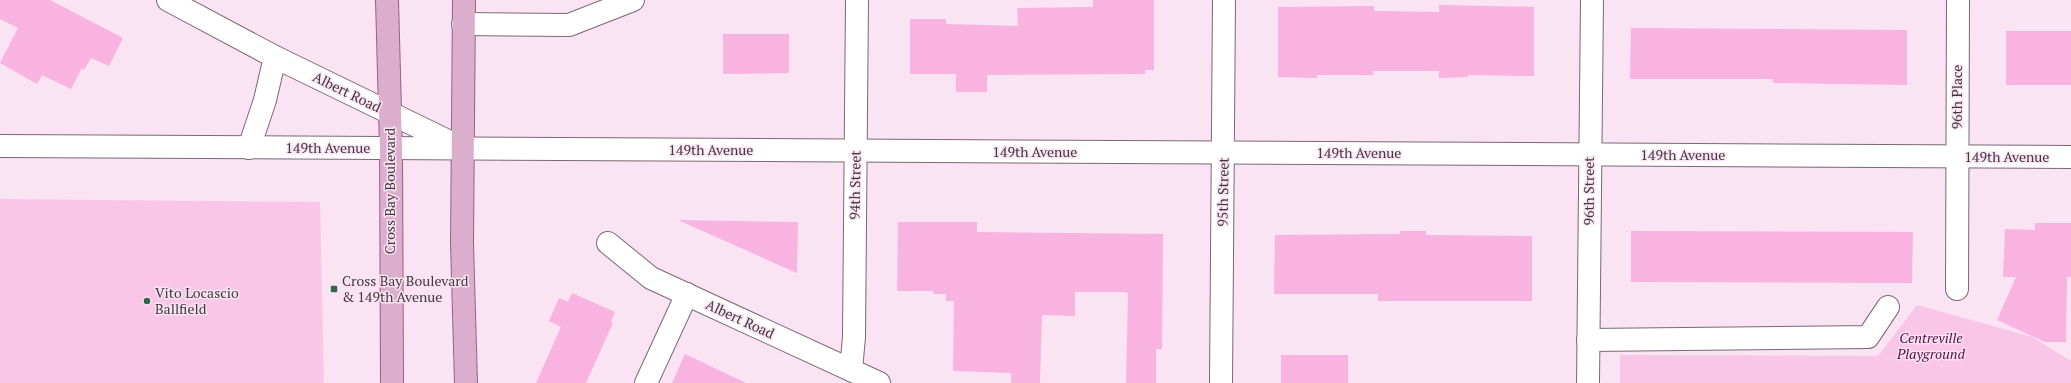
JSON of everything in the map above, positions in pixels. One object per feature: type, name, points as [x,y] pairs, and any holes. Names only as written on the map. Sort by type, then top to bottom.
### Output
[{"type":"main road","name":"Cross Bay Boulevard","points":[[387,0],[391,148],[392,383]]},
{"type":"main road","points":[[464,0],[462,243],[466,383]]},
{"type":"street","name":"Albert Road","points":[[168,0],[275,57],[463,149]]},
{"type":"street","points":[[463,24],[569,25],[633,0]]},
{"type":"street","name":"94th Street","points":[[851,370],[854,337],[857,0]]},
{"type":"street","name":"95th Street","points":[[1221,383],[1224,0]]},
{"type":"street","name":"96th Street","points":[[1588,383],[1592,0]]},
{"type":"street","name":"96th Place","points":[[1958,0],[1958,290]]},
{"type":"street","points":[[249,148],[266,100],[275,57]]},
{"type":"street","name":"149th Avenue","points":[[0,146],[2071,157]]},
{"type":"street","name":"Albert Road","points":[[608,243],[651,278],[879,383]]},
{"type":"street","points":[[646,383],[687,294]]},
{"type":"street","points":[[1588,340],[1868,337],[1888,307]]},
{"type":"green space","name":"Vito Locascio Ballfield","points":[[0,199],[320,202],[324,383],[0,383]]},
{"type":"green space","name":"Centreville Playground","points":[[1917,305],[2032,337],[2071,361],[2071,383],[1620,383],[1620,355],[1878,356]]},
{"type":"building","points":[[0,0],[50,0],[123,38],[109,66],[91,58],[84,70],[82,68],[71,89],[42,75],[37,84],[0,63],[18,28],[0,19]]},
{"type":"building","points":[[1093,0],[1154,0],[1154,70],[1145,70],[1145,74],[987,75],[987,92],[956,92],[956,74],[910,74],[910,19],[946,19],[946,24],[1018,26],[1017,8],[1093,7]]},
{"type":"building","points":[[1439,5],[1534,7],[1534,76],[1468,75],[1468,77],[1439,78],[1439,71],[1373,71],[1373,75],[1317,75],[1317,78],[1278,77],[1278,7],[1374,6],[1374,11],[1439,12]]},
{"type":"building","points":[[1631,28],[1907,30],[1907,85],[1773,83],[1773,79],[1630,79]]},
{"type":"building","points":[[2006,31],[2071,31],[2071,85],[2006,85]]},
{"type":"building","points":[[723,34],[789,34],[789,73],[723,74]]},
{"type":"building","points":[[678,220],[798,222],[797,273]]},
{"type":"building","points":[[898,222],[977,222],[977,232],[1163,234],[1162,349],[1156,349],[1156,383],[1126,383],[1128,293],[1124,292],[1075,292],[1075,316],[1042,315],[1040,383],[1011,383],[1011,373],[953,371],[954,301],[946,301],[946,294],[933,294],[933,291],[897,291]]},
{"type":"building","points":[[2035,223],[2071,223],[2071,277],[2067,277],[2066,342],[2045,342],[1997,320],[2016,277],[2003,277],[2005,229],[2035,230]]},
{"type":"building","points":[[1400,231],[1426,231],[1426,235],[1532,236],[1532,301],[1378,301],[1378,294],[1274,294],[1275,235],[1400,234]]},
{"type":"building","points":[[1631,231],[1913,232],[1912,283],[1631,282]]},
{"type":"building","points":[[572,293],[615,312],[611,322],[613,323],[586,383],[536,383],[561,327],[549,321],[559,298],[568,302]]},
{"type":"building","points":[[685,354],[746,383],[672,383]]},
{"type":"building","points":[[1281,355],[1348,355],[1348,383],[1281,383]]},
{"type":"place","name":"Cross Bay Boulevard & 149th Avenue","points":[[334,289]]},
{"type":"place","name":"Vito Locascio Ballfield","points":[[147,301]]}]
